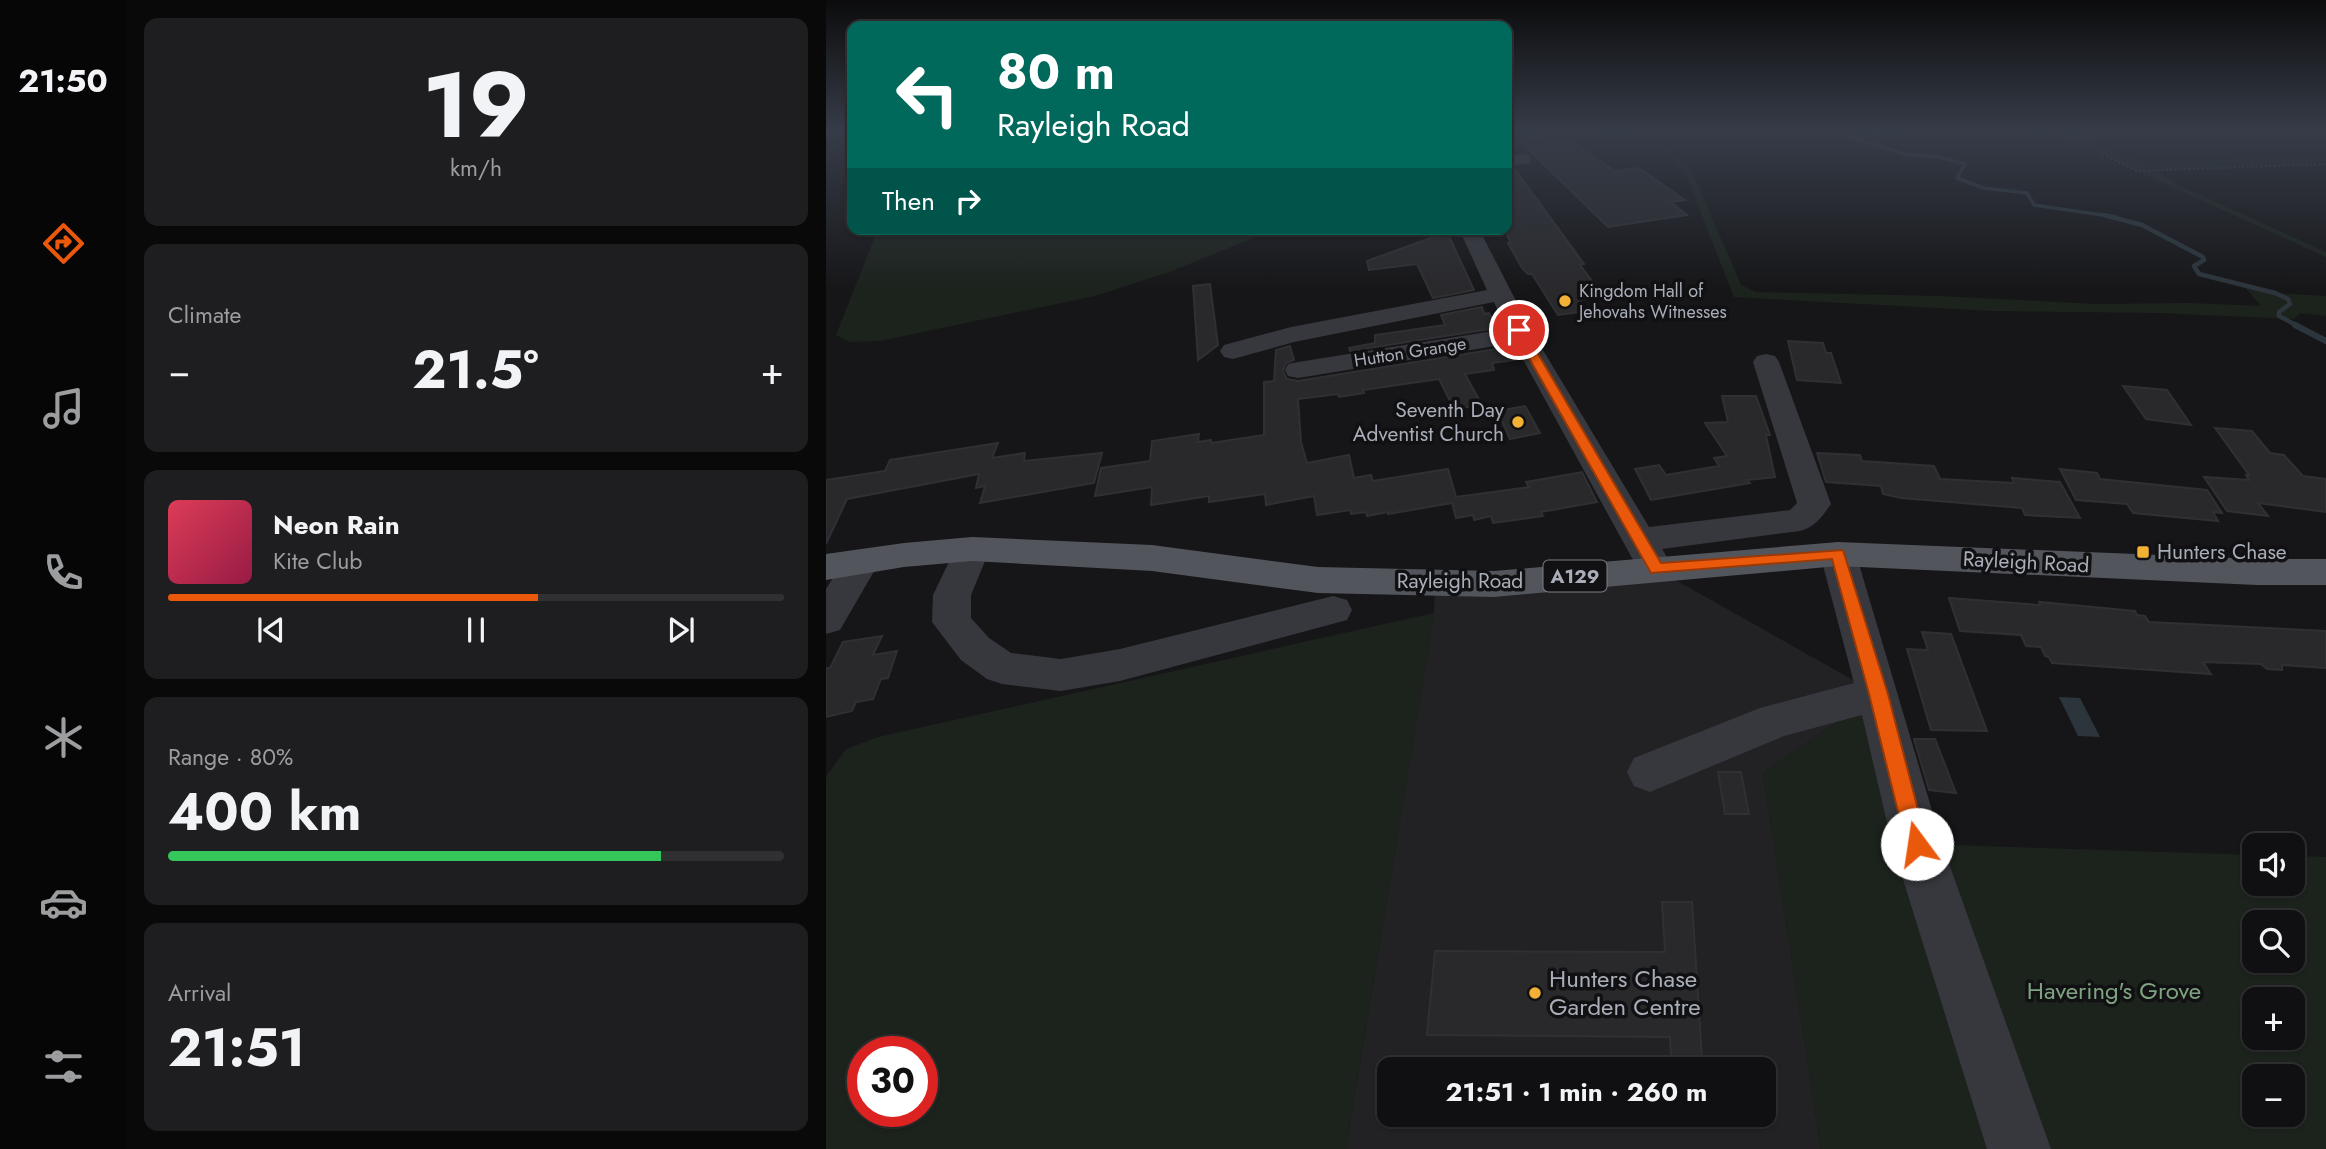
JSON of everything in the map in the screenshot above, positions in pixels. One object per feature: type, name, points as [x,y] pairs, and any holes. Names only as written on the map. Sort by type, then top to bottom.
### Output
[{"type":"main road","name":"Rayleigh Road","points":[[844,564],[972,549],[1152,558],[1318,580],[1494,584],[1648,554],[1838,554],[2257,572],[2326,572]]},
{"type":"street","points":[[1472,235],[1521,334],[1648,554]]},
{"type":"street","points":[[1233,351],[1291,335],[1501,294]]},
{"type":"street","name":"Hutton Grange","points":[[1298,370],[1521,334]]},
{"type":"street","name":"Rayleigh Road","points":[[1648,554],[1800,520],[1814,504],[1766,362]]},
{"type":"street","points":[[972,549],[952,595],[952,622],[975,649],[1002,668],[1061,675],[1120,665],[1333,610]]},
{"type":"street","points":[[1838,554],[1917,844],[2020,1149]]},
{"type":"street","points":[[826,620],[844,564]]},
{"type":"street","points":[[1650,772],[1776,721],[1878,694]]},
{"type":"shaded area","points":[[1656,569],[1878,694],[1763,773],[1821,1149],[1346,1149],[1434,613],[1435,582]]},
{"type":"shaded area","points":[[2059,697],[2080,698],[2100,737],[2078,736]]},
{"type":"green space","points":[[1689,184],[1697,184],[1741,285],[1756,292],[1940,296],[2097,304],[2189,303],[2261,306],[2245,287],[2275,293],[2326,296],[2326,316],[2300,313],[2294,319],[2159,313],[1993,311],[1734,297]]},
{"type":"green space","points":[[2165,184],[2176,184],[2326,252],[2326,257]]},
{"type":"green space","points":[[876,235],[1260,235],[1172,271],[1095,296],[880,341],[849,342],[836,335]]},
{"type":"green space","points":[[1434,613],[1346,1149],[826,1149],[826,777],[846,749],[878,737]]},
{"type":"green space","name":"Havering's Grove","points":[[1878,694],[1921,844],[2242,855],[2242,896],[2305,896],[2305,856],[2326,857],[2326,1149],[1821,1149],[1763,773]]},
{"type":"building","points":[[1512,184],[1525,184],[1584,264],[1580,265],[1604,297],[1580,300],[1588,311],[1558,315],[1532,274],[1522,268],[1507,236],[1512,235]]},
{"type":"building","points":[[1564,184],[1661,184],[1685,200],[1671,202],[1687,215],[1608,227]]},
{"type":"building","points":[[1439,235],[1448,235],[1474,290],[1433,298],[1417,264],[1369,270],[1367,261]]},
{"type":"building","points":[[1210,284],[1218,345],[1198,360],[1193,286]]},
{"type":"building","points":[[1482,307],[1484,314],[1489,313],[1497,328],[1350,351],[1349,348],[1375,343],[1375,335],[1445,325],[1441,315]]},
{"type":"building","points":[[1788,341],[1823,343],[1826,353],[1831,353],[1841,383],[1797,380]]},
{"type":"building","points":[[1290,346],[1294,360],[1286,363],[1283,371],[1287,379],[1298,381],[1508,347],[1515,360],[1492,363],[1494,370],[1465,374],[1482,405],[1454,409],[1439,379],[1363,390],[1364,393],[1339,397],[1338,394],[1298,399],[1301,442],[1307,463],[1349,455],[1354,478],[1371,475],[1373,481],[1448,469],[1456,497],[1529,487],[1526,482],[1582,472],[1597,502],[1541,512],[1543,516],[1493,523],[1491,516],[1474,520],[1473,515],[1456,518],[1452,503],[1367,516],[1366,512],[1351,514],[1350,510],[1317,515],[1314,496],[1266,505],[1265,494],[1209,502],[1209,496],[1151,505],[1152,487],[1095,496],[1101,468],[1150,461],[1152,441],[1199,434],[1198,442],[1211,440],[1211,443],[1264,435],[1264,382],[1274,381],[1276,350]]},
{"type":"building","points":[[2123,386],[2167,390],[2191,425],[2146,419]]},
{"type":"building","points":[[1722,396],[1756,396],[1770,435],[1766,435],[1775,477],[1747,480],[1750,483],[1651,500],[1635,469],[1659,465],[1666,475],[1719,466],[1714,458],[1727,456],[1705,423],[1728,422]]},
{"type":"building","name":"Seventh Day Adventist Church","points":[[1525,406],[1540,433],[1510,439],[1497,411]]},
{"type":"building","points":[[2215,428],[2252,431],[2270,453],[2284,455],[2303,476],[2326,479],[2326,512],[2258,503],[2268,516],[2227,511],[2204,477],[2249,480],[2246,475],[2249,475]]},
{"type":"building","points":[[998,443],[992,458],[1025,453],[1024,461],[1102,453],[1094,483],[980,503],[985,486],[976,488],[979,474],[847,499],[826,544],[826,480],[885,471],[890,460]]},
{"type":"building","points":[[1817,453],[1860,455],[1862,461],[1934,466],[1940,479],[2014,483],[2012,478],[2060,482],[2080,518],[2025,515],[2022,508],[1901,498],[1883,494],[1881,486],[1826,482]]},
{"type":"building","points":[[2060,469],[2097,473],[2100,479],[2207,490],[2222,513],[2213,512],[2218,521],[2133,513],[2127,504],[2076,500]]},
{"type":"building","points":[[1949,598],[2040,605],[2039,602],[2135,611],[2137,615],[2145,616],[2149,622],[2326,631],[2326,668],[2282,665],[2282,670],[2267,669],[2261,664],[2203,662],[2211,674],[2052,663],[2041,647],[2026,646],[2021,635],[1960,631]]},
{"type":"building","points":[[1922,632],[1951,634],[1987,731],[1931,730],[1907,649],[1928,650]]},
{"type":"building","points":[[882,636],[873,655],[897,651],[888,678],[881,679],[873,699],[856,702],[852,711],[826,717],[826,668],[830,668],[843,642]]},
{"type":"building","points":[[1914,739],[1935,739],[1956,793],[1929,790]]},
{"type":"building","points":[[1718,772],[1741,772],[1749,814],[1725,814]]},
{"type":"building","name":"Hunters Chase Garden Centre","points":[[1662,902],[1692,902],[1702,1057],[1671,1057],[1670,1037],[1427,1035],[1435,951],[1665,952]]},
{"type":"waterway","points":[[1972,184],[1983,188],[2027,193],[2034,205],[2106,216]]},
{"type":"waterway","points":[[2106,216],[2116,217]]},
{"type":"waterway","points":[[2106,216],[2142,225],[2203,257],[2204,260],[2194,266],[2199,274],[2275,293],[2288,299],[2290,304],[2279,312],[2279,316],[2298,326]]},
{"type":"waterway","points":[[2295,325],[2326,341]]},
{"type":"place","name":"Kingdom Hall of Jehovahs Witnesses","points":[[1565,301]]},
{"type":"place","name":"Seventh Day Adventist Church","points":[[1518,422]]},
{"type":"place","name":"Hunters Chase","points":[[2143,552]]},
{"type":"place","name":"Hunters Chase Garden Centre","points":[[1535,993]]},
{"type":"route","points":[[1519,330],[1656,569],[1838,554],[1917,844]]}]
